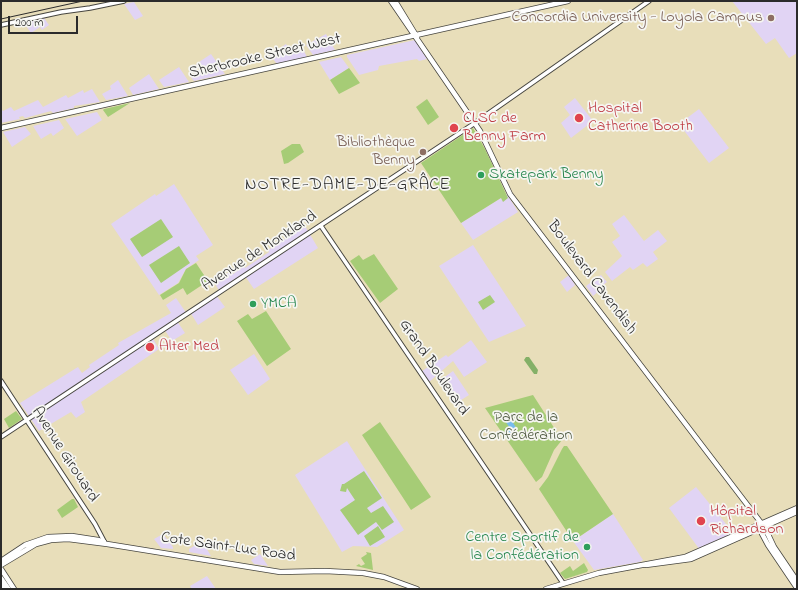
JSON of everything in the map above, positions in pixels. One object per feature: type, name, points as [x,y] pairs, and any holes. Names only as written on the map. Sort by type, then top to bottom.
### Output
[{"type":"highway","points":[[1,579],[8,589]]},
{"type":"main road","name":"Boulevard Cavendish","points":[[390,1],[416,37],[486,142],[510,194],[761,525],[797,581]]},
{"type":"main road","name":"Boulevard Cavendish","points":[[395,1],[416,37]]},
{"type":"main road","name":"Sherbrooke Street West","points":[[1,128],[416,37],[568,1]]},
{"type":"main road","points":[[546,589],[599,573],[688,556],[797,508]]},
{"type":"main road","points":[[761,525],[797,512]]},
{"type":"main road","name":"Boulevard Cavendish","points":[[761,525],[770,549],[797,588]]},
{"type":"main road","name":"Cote Saint-Luc Road","points":[[1,560],[28,543],[48,537],[72,536],[98,540],[105,543]]},
{"type":"main road","name":"Cote Saint-Luc Road","points":[[1,565],[26,549],[47,541],[68,539],[105,543],[278,572],[325,570],[363,572],[386,578],[416,589]]},
{"type":"main road","points":[[1,569],[14,589]]},
{"type":"street","points":[[1,25],[61,12],[124,1]]},
{"type":"street","name":"Avenue de Monkland","points":[[1,437],[474,124],[649,1]]},
{"type":"street","name":"Grand Boulevard","points":[[321,226],[563,583]]},
{"type":"street","name":"Avenue Girouard","points":[[1,381],[103,537],[105,543]]},
{"type":"shaded area","name":"Concordia University - Loyola Campus","points":[[732,1],[797,1],[797,53],[789,58],[775,38],[766,44]]},
{"type":"shaded area","points":[[134,2],[143,16],[135,20],[124,4]]},
{"type":"shaded area","points":[[44,18],[49,25],[42,30],[40,27],[31,33],[24,23]]},
{"type":"shaded area","points":[[326,34],[335,50],[313,55],[306,45]]},
{"type":"shaded area","points":[[415,40],[427,59],[419,61],[417,59],[379,66],[378,70],[359,75],[347,57],[347,55]]},
{"type":"shaded area","points":[[300,43],[307,57],[277,64],[270,55],[286,44],[290,50]]},
{"type":"shaded area","points":[[211,54],[225,74],[194,81],[190,76],[200,70],[196,64]]},
{"type":"shaded area","points":[[341,57],[349,68],[330,80],[319,62]]},
{"type":"shaded area","points":[[179,67],[189,82],[164,87],[159,80]]},
{"type":"shaded area","points":[[149,74],[159,89],[133,95],[129,88]]},
{"type":"shaded area","points":[[118,80],[128,96],[106,100],[102,94],[111,89],[110,86]]},
{"type":"shaded area","points":[[92,89],[100,102],[74,106],[74,108],[53,113],[51,111],[25,118],[23,116],[19,117],[20,119],[1,123],[1,109],[3,111],[11,107],[14,111],[38,100],[43,107],[66,95],[68,98],[83,90],[84,93]]},
{"type":"shaded area","name":"Hospital Catherine Booth","points":[[575,98],[593,121],[571,138],[561,123],[570,115],[564,107]]},
{"type":"shaded area","points":[[699,109],[729,148],[709,163],[679,124]]},
{"type":"shaded area","points":[[97,112],[102,120],[77,136],[65,119]]},
{"type":"shaded area","points":[[59,120],[64,128],[53,136],[51,133],[41,139],[33,126]]},
{"type":"shaded area","points":[[25,127],[31,134],[12,147],[3,132]]},
{"type":"shaded area","points":[[174,184],[213,245],[196,256],[199,260],[186,269],[178,283],[159,295],[111,224],[155,194],[156,196]]},
{"type":"shaded area","points":[[507,194],[518,212],[473,240],[461,223]]},
{"type":"shaded area","points":[[624,215],[644,241],[658,230],[667,241],[653,252],[658,259],[647,267],[643,263],[633,270],[630,267],[612,281],[605,272],[622,256],[612,242],[620,236],[612,224]]},
{"type":"shaded area","points":[[305,226],[318,248],[254,289],[245,276],[235,279],[223,287],[220,292],[214,282],[231,271],[233,274],[244,266],[245,268],[269,252],[268,250]]},
{"type":"shaded area","points":[[473,245],[526,326],[489,342],[439,266]]},
{"type":"shaded area","points":[[569,275],[575,285],[567,292],[560,282]]},
{"type":"shaded area","points":[[601,275],[607,282],[599,288],[600,290],[593,296],[586,286]]},
{"type":"shaded area","points":[[216,295],[225,307],[198,325],[190,312]]},
{"type":"shaded area","points":[[176,298],[187,314],[177,321],[185,333],[172,341],[164,329],[152,337],[159,349],[81,402],[85,412],[76,418],[71,412],[39,431],[20,403],[78,367],[82,373],[90,367],[89,365],[119,345],[118,343],[171,313],[166,305]]},
{"type":"shaded area","points":[[471,340],[487,362],[464,377],[453,361],[429,382],[422,371],[446,355],[448,357]]},
{"type":"shaded area","points":[[254,354],[270,379],[248,395],[230,370]]},
{"type":"shaded area","points":[[453,371],[469,395],[458,402],[442,379]]},
{"type":"shaded area","points":[[347,441],[404,530],[377,547],[353,546],[342,552],[295,475]]},
{"type":"shaded area","name":"Hôpital Richardson","points":[[696,487],[735,535],[700,550],[669,508]]},
{"type":"shaded area","points":[[613,514],[643,560],[640,562],[594,570],[573,541]]},
{"type":"shaded area","points":[[163,534],[173,549],[161,548],[154,539]]},
{"type":"shaded area","points":[[202,541],[211,556],[189,552],[189,549]]},
{"type":"shaded area","points":[[260,554],[268,566],[254,564],[251,560]]},
{"type":"shaded area","points":[[207,576],[216,589],[192,589],[190,586]]},
{"type":"green space","points":[[349,68],[360,83],[339,94],[330,80]]},
{"type":"green space","points":[[427,99],[439,117],[428,125],[416,107]]},
{"type":"green space","points":[[130,103],[108,117],[103,110],[104,109]]},
{"type":"green space","points":[[473,128],[485,149],[508,198],[503,202],[501,198],[461,223],[421,163]]},
{"type":"green space","points":[[292,144],[300,144],[304,152],[288,163],[284,164],[281,151]]},
{"type":"green space","points":[[161,219],[173,237],[142,257],[130,239]]},
{"type":"green space","points":[[179,246],[190,263],[161,283],[149,265]]},
{"type":"green space","points":[[374,254],[398,289],[380,303],[350,261],[359,255],[363,260]]},
{"type":"green space","points":[[196,263],[208,281],[187,295],[183,288],[163,300],[160,295],[179,283],[186,269]]},
{"type":"green space","points":[[490,295],[495,302],[483,310],[478,302]]},
{"type":"green space","points":[[266,311],[291,349],[267,366],[237,321],[248,314],[252,319]]},
{"type":"green space","points":[[526,357],[529,357],[538,370],[537,374],[534,374],[524,360]]},
{"type":"green space","name":"Parc de la Confédération","points":[[533,395],[562,440],[554,450],[542,477],[536,482],[485,408]]},
{"type":"green space","points":[[16,411],[22,419],[9,428],[4,419]]},
{"type":"green space","points":[[380,422],[431,497],[411,510],[362,435]]},
{"type":"green space","name":"Parc de la Confédération","points":[[564,446],[567,446],[613,514],[573,541],[539,489],[548,477],[562,449]]},
{"type":"green space","points":[[364,471],[382,498],[367,508],[371,513],[383,506],[394,522],[382,530],[376,522],[358,535],[340,510],[355,500],[347,488],[346,492],[340,491],[342,484]]},
{"type":"green space","points":[[74,499],[78,507],[62,518],[57,510]]},
{"type":"green space","points":[[378,526],[385,537],[370,546],[364,536]]},
{"type":"green space","points":[[366,552],[371,553],[373,570],[356,566],[359,564],[361,566],[365,564],[361,558],[367,554]]},
{"type":"green space","points":[[584,563],[588,570],[587,572],[565,579],[560,573],[570,566],[573,571]]},
{"type":"water","points":[[508,415],[517,429],[509,434],[507,430],[510,428],[503,418]]},
{"type":"railway","points":[[1,19],[83,1]]},
{"type":"place","name":"Concordia University - Loyola Campus","points":[[771,18]]},
{"type":"place","name":"Hospital Catherine Booth","points":[[579,118]]},
{"type":"place","name":"CLSC de Benny Farm","points":[[454,128]]},
{"type":"place","name":"Bibliothèque Benny","points":[[423,152]]},
{"type":"place","name":"Skatepark Benny","points":[[481,175]]},
{"type":"place","name":"YMCA","points":[[253,304]]},
{"type":"place","name":"Alter Med","points":[[150,347]]},
{"type":"place","name":"Hôpital Richardson","points":[[701,521]]},
{"type":"place","name":"Centre Sportif de la Confédération","points":[[587,547]]},
{"type":"district","name":"NOTRE-DAME-DE-GRÂCE","points":[[348,186]]}]
